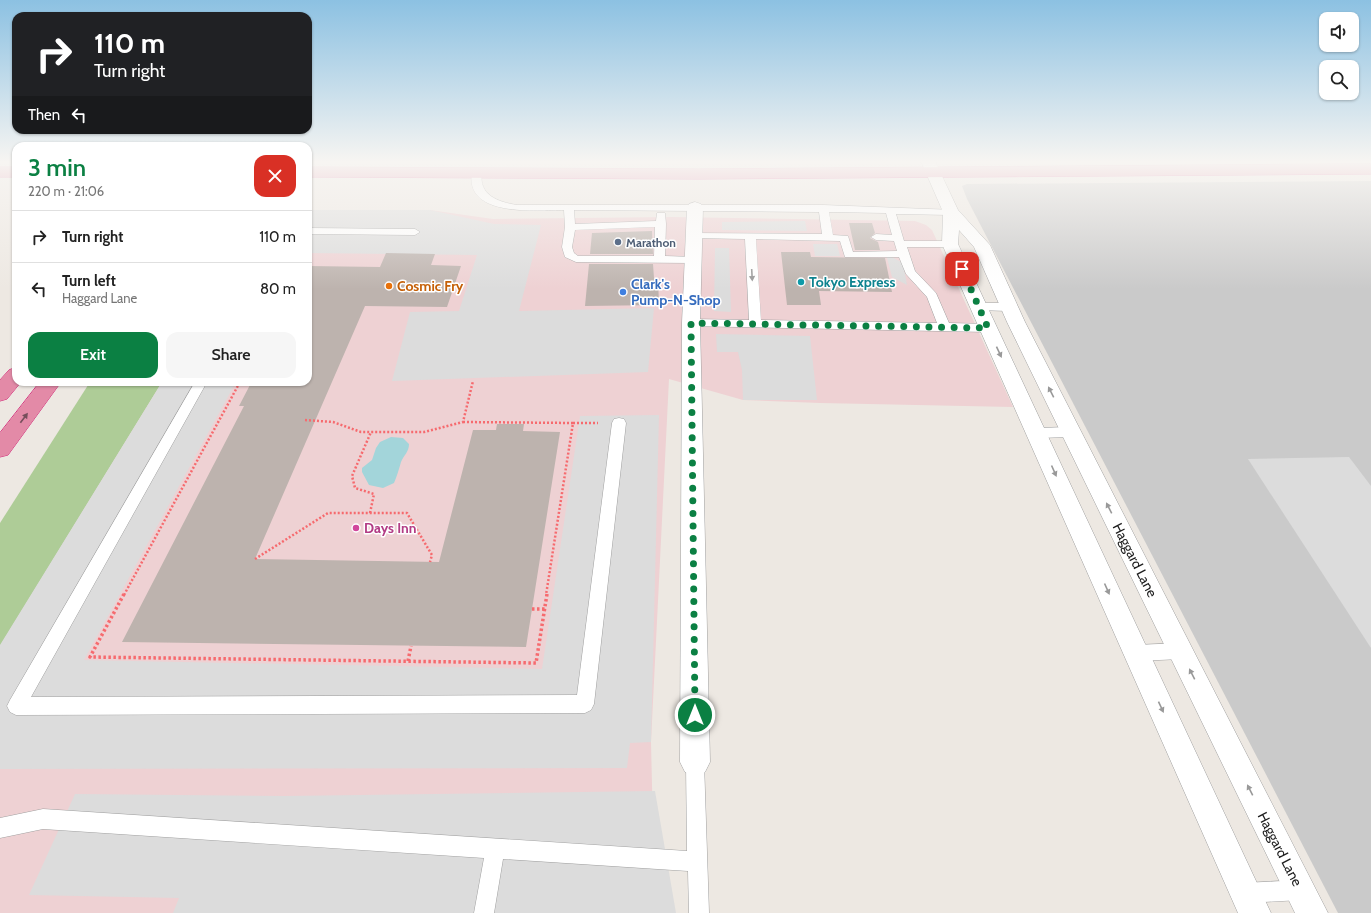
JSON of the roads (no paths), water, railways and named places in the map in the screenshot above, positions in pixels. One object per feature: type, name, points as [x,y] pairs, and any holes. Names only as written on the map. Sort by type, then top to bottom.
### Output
[{"type":"highway","points":[[0,394],[12,380]]},
{"type":"highway","points":[[0,449],[48,386]]},
{"type":"street","name":"Haggard Lane","points":[[946,204],[950,212],[982,245],[1009,307],[1312,913]]},
{"type":"street","points":[[695,207],[691,323],[695,762]]},
{"type":"street","name":"Haggard Lane","points":[[950,212],[950,244],[1251,903]]},
{"type":"lane","points":[[498,204],[513,208],[824,208],[950,212]]},
{"type":"lane","points":[[569,207],[570,227],[567,247],[569,255],[576,259],[693,260]]},
{"type":"lane","points":[[659,260],[662,207]]},
{"type":"lane","points":[[824,208],[828,237]]},
{"type":"lane","points":[[890,210],[910,272],[932,296],[944,327]]},
{"type":"lane","points":[[570,227],[661,224]]},
{"type":"lane","points":[[312,231],[416,232]]},
{"type":"lane","points":[[694,235],[848,238],[848,255],[901,245],[950,244]]},
{"type":"lane","points":[[750,236],[754,324]]},
{"type":"lane","points":[[876,237],[901,245]]},
{"type":"lane","points":[[691,323],[944,327],[984,318],[1009,307]]},
{"type":"lane","points":[[199,386],[16,706],[585,704],[619,423]]},
{"type":"lane","points":[[1036,433],[1071,432]]},
{"type":"lane","points":[[1137,653],[1181,651]]},
{"type":"lane","points":[[695,762],[699,913]]},
{"type":"lane","points":[[0,828],[43,819],[494,850],[698,862]]},
{"type":"lane","points":[[484,913],[494,850]]},
{"type":"lane","points":[[1251,903],[1300,890]]},
{"type":"water","points":[[391,437],[403,438],[409,444],[394,483],[383,488],[369,485],[362,472],[362,468],[372,460],[376,448],[380,442]]},
{"type":"place","name":"Marathon","points":[[618,242]]},
{"type":"place","name":"Tokyo Express","points":[[801,282]]},
{"type":"place","name":"Cosmic Fry","points":[[389,286]]},
{"type":"place","name":"Clark's Pump-N-Shop","points":[[623,292]]},
{"type":"place","name":"Days Inn","points":[[356,528]]}]
